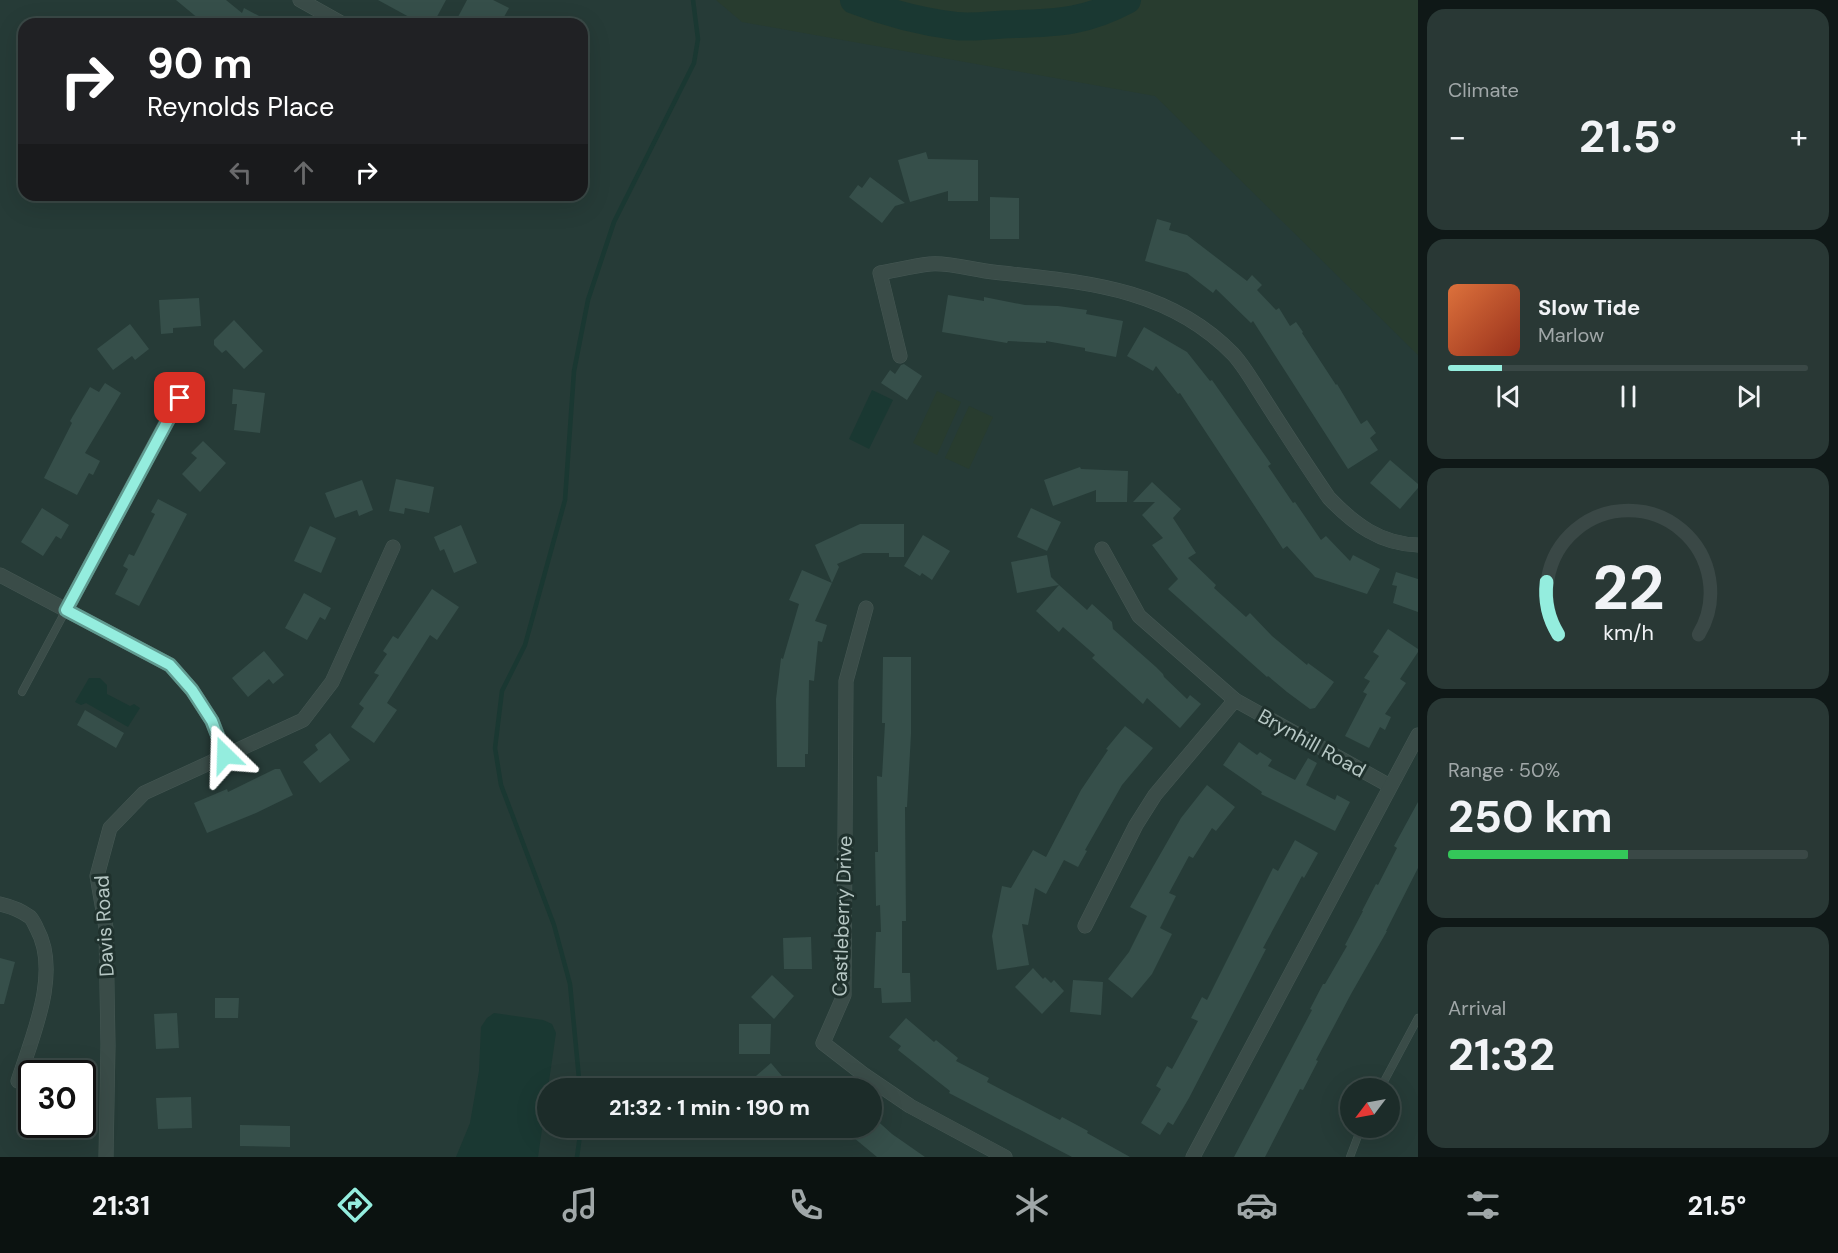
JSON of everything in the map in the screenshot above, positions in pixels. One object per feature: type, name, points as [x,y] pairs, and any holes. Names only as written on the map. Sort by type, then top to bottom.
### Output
[{"type":"street","points":[[300,0],[332,18]]},
{"type":"street","points":[[900,356],[880,273],[932,263],[1077,281],[1113,288],[1152,300],[1176,310],[1201,326],[1235,356],[1329,498],[1348,518],[1376,536],[1418,545]]},
{"type":"street","points":[[66,610],[180,398]]},
{"type":"street","name":"Davis Road","points":[[106,1157],[108,1045],[106,928],[97,876],[110,828],[144,793],[303,720],[332,682],[393,547]]},
{"type":"street","name":"Brynhill Road","points":[[1102,549],[1139,616],[1234,700],[1390,786]]},
{"type":"street","points":[[0,575],[170,665],[192,690],[212,721],[225,755]]},
{"type":"street","name":"Castleberry Drive","points":[[866,608],[846,681],[844,994],[823,1043],[910,1107],[1005,1157]]},
{"type":"street","points":[[1085,926],[1136,825],[1155,795],[1234,700]]},
{"type":"street","points":[[1193,1157],[1418,735]]},
{"type":"street","points":[[0,904],[30,918],[42,939],[47,965],[45,989],[24,1060]]},
{"type":"lane","points":[[22,692],[66,610]]},
{"type":"lane","points":[[1386,1078],[1418,1018]]},
{"type":"lane","points":[[1350,1157],[1357,1138]]},
{"type":"shaded area","points":[[716,0],[1418,0],[1418,355],[1155,96],[742,22]]},
{"type":"shaded area","points":[[872,390],[893,400],[869,449],[849,439]]},
{"type":"shaded area","points":[[937,391],[961,402],[937,455],[913,443]]},
{"type":"shaded area","points":[[969,406],[993,417],[969,469],[945,458]]},
{"type":"shaded area","points":[[89,678],[100,678],[107,685],[107,694],[130,706],[134,704],[140,708],[128,727],[86,703],[81,705],[75,702]]},
{"type":"shaded area","points":[[494,1013],[543,1020],[552,1024],[556,1033],[549,1078],[537,1078],[537,1138],[541,1138],[538,1157],[456,1157],[470,1123],[479,1071],[481,1027]]},
{"type":"building","points":[[176,0],[226,0],[242,13],[244,8],[263,18],[198,18]]},
{"type":"building","points":[[378,0],[446,0],[436,18],[411,18]]},
{"type":"building","points":[[467,0],[493,0],[509,8],[503,18],[458,17]]},
{"type":"building","points":[[926,152],[928,159],[978,160],[978,201],[948,201],[948,191],[910,202],[898,160]]},
{"type":"building","points":[[870,177],[905,203],[895,206],[882,223],[849,197],[858,185],[862,188]]},
{"type":"building","points":[[990,197],[1019,198],[1019,239],[990,239]]},
{"type":"building","points":[[1157,219],[1171,223],[1169,230],[1187,235],[1247,281],[1252,275],[1262,285],[1257,290],[1276,310],[1279,308],[1290,326],[1296,322],[1361,424],[1367,420],[1376,433],[1370,438],[1378,450],[1348,469],[1253,321],[1251,323],[1216,289],[1213,293],[1187,273],[1145,261]]},
{"type":"building","points":[[948,295],[984,301],[984,297],[1025,305],[1087,310],[1086,314],[1123,321],[1116,357],[1085,351],[1085,348],[1046,341],[1046,343],[1008,341],[1007,343],[942,332]]},
{"type":"building","points":[[199,298],[201,326],[173,328],[173,333],[161,334],[159,300]]},
{"type":"building","points":[[234,320],[263,351],[244,369],[226,350],[222,353],[214,345],[214,340]]},
{"type":"building","points":[[130,324],[149,349],[135,360],[132,356],[113,370],[97,349]]},
{"type":"building","points":[[1144,327],[1187,352],[1210,381],[1212,380],[1271,464],[1268,466],[1293,503],[1295,502],[1321,540],[1326,536],[1350,561],[1353,555],[1380,569],[1367,594],[1315,577],[1287,546],[1283,549],[1180,393],[1178,394],[1156,366],[1153,371],[1127,356]]},
{"type":"building","points":[[904,364],[922,376],[907,400],[881,383],[890,370],[895,374]]},
{"type":"building","points":[[105,383],[121,393],[85,453],[100,461],[93,475],[89,473],[77,495],[44,478],[72,423],[70,421],[90,387],[99,392]]},
{"type":"building","points":[[233,389],[265,393],[260,433],[234,430],[237,404],[232,404]]},
{"type":"building","points":[[203,441],[226,463],[200,492],[182,474],[197,458],[191,453]]},
{"type":"building","points":[[1390,460],[1418,484],[1418,488],[1400,509],[1370,483]]},
{"type":"building","points":[[1080,467],[1081,469],[1128,471],[1127,502],[1096,502],[1096,490],[1053,506],[1044,480]]},
{"type":"building","points":[[396,479],[434,487],[429,513],[405,508],[404,514],[389,511]]},
{"type":"building","points":[[362,480],[373,510],[359,516],[357,510],[335,518],[325,493]]},
{"type":"building","points":[[1152,482],[1181,509],[1173,518],[1196,553],[1188,558],[1216,585],[1214,588],[1246,617],[1250,613],[1272,636],[1307,665],[1308,663],[1334,682],[1315,708],[1310,709],[1267,677],[1168,589],[1178,579],[1152,545],[1163,538],[1142,515],[1155,502],[1133,502]]},
{"type":"building","points":[[158,499],[187,514],[139,606],[115,594],[128,569],[123,566],[129,554],[134,556],[155,514],[151,512]]},
{"type":"building","points":[[42,508],[69,525],[61,539],[56,536],[43,556],[21,542]]},
{"type":"building","points":[[1031,508],[1061,522],[1047,551],[1017,537]]},
{"type":"building","points":[[860,524],[904,524],[904,557],[889,557],[889,553],[863,553],[837,564],[839,567],[832,583],[815,545]]},
{"type":"building","points":[[461,525],[477,563],[454,573],[444,549],[440,551],[434,537]]},
{"type":"building","points":[[310,526],[336,538],[321,573],[294,561]]},
{"type":"building","points":[[923,535],[950,551],[932,580],[904,566]]},
{"type":"building","points":[[1047,555],[1051,577],[1059,585],[1017,593],[1011,562]]},
{"type":"building","points":[[802,570],[832,583],[815,621],[827,625],[822,642],[818,641],[814,681],[809,680],[808,754],[805,754],[805,767],[777,767],[776,699],[781,658],[783,659],[799,604],[789,600]]},
{"type":"building","points":[[1396,572],[1418,579],[1418,612],[1393,603],[1397,586],[1392,585]]},
{"type":"building","points":[[1059,585],[1087,610],[1092,604],[1112,622],[1113,629],[1156,667],[1187,699],[1190,695],[1201,704],[1180,728],[1147,698],[1143,704],[1092,658],[1095,655],[1063,627],[1059,632],[1036,611]]},
{"type":"building","points":[[432,589],[459,607],[437,640],[430,635],[387,703],[397,710],[374,743],[351,727],[364,708],[359,704],[379,675],[374,673],[387,654],[383,651],[393,636],[398,639]]},
{"type":"building","points":[[304,593],[331,608],[325,620],[320,617],[307,640],[285,628]]},
{"type":"building","points":[[1388,629],[1418,649],[1418,652],[1400,679],[1406,683],[1385,714],[1391,717],[1385,730],[1380,727],[1369,748],[1345,736],[1367,694],[1363,692],[1370,681],[1364,678],[1379,656],[1373,652]]},
{"type":"building","points":[[264,651],[284,675],[273,684],[269,679],[248,697],[232,678]]},
{"type":"building","points":[[883,657],[911,657],[911,734],[907,807],[905,807],[906,921],[902,921],[902,973],[910,973],[911,1002],[882,1003],[881,988],[874,988],[876,932],[881,932],[880,905],[876,906],[875,852],[878,852],[877,776],[882,777],[885,723],[882,723]]},
{"type":"building","points":[[85,710],[124,733],[116,748],[77,725]]},
{"type":"building","points":[[1125,726],[1153,748],[1122,785],[1085,850],[1087,851],[1078,867],[1064,860],[1046,894],[1035,888],[1028,925],[1022,924],[1029,965],[997,970],[992,936],[1002,886],[1011,888],[1033,850],[1046,857],[1081,790],[1108,750],[1106,749]]},
{"type":"building","points":[[330,733],[350,760],[320,783],[303,762],[318,750],[315,745]]},
{"type":"building","points":[[1239,742],[1257,755],[1260,752],[1272,760],[1268,766],[1295,780],[1308,758],[1317,763],[1306,785],[1335,800],[1337,795],[1350,802],[1335,831],[1261,794],[1262,792],[1223,765]]},
{"type":"building","points":[[275,769],[280,769],[293,795],[207,833],[194,803],[227,789],[228,792]]},
{"type":"building","points":[[1207,785],[1235,807],[1216,831],[1212,828],[1193,858],[1189,856],[1169,893],[1176,896],[1160,928],[1172,934],[1152,974],[1132,998],[1108,979],[1129,952],[1147,916],[1130,907],[1181,818]]},
{"type":"building","points":[[1418,802],[1418,868],[1387,931],[1265,1157],[1234,1157],[1312,1010],[1310,1009],[1323,984],[1347,946],[1345,945],[1397,848],[1394,846]]},
{"type":"building","points":[[1295,840],[1318,853],[1304,878],[1302,876],[1263,948],[1266,949],[1189,1098],[1173,1125],[1168,1122],[1160,1135],[1141,1123],[1161,1089],[1156,1086],[1167,1066],[1172,1069],[1198,1021],[1191,1018],[1202,997],[1207,1000],[1273,868],[1278,871]]},
{"type":"building","points":[[811,937],[812,969],[784,969],[783,938]]},
{"type":"building","points":[[0,958],[15,962],[4,1004],[0,1004]]},
{"type":"building","points":[[1033,968],[1043,979],[1045,977],[1051,983],[1054,980],[1064,991],[1042,1014],[1015,987]]},
{"type":"building","points":[[772,975],[794,996],[774,1019],[751,997]]},
{"type":"building","points":[[1073,980],[1103,982],[1101,1015],[1070,1012]]},
{"type":"building","points":[[215,998],[239,998],[238,1018],[215,1018]]},
{"type":"building","points":[[177,1013],[179,1048],[156,1049],[154,1014]]},
{"type":"building","points":[[906,1018],[934,1042],[936,1040],[958,1058],[956,1061],[989,1078],[987,1082],[1060,1120],[1062,1117],[1130,1157],[1072,1157],[949,1093],[950,1091],[898,1050],[901,1046],[889,1037]]},
{"type":"building","points":[[739,1024],[771,1024],[770,1054],[739,1054]]},
{"type":"building","points":[[771,1063],[784,1078],[754,1078]]},
{"type":"building","points":[[191,1097],[192,1128],[158,1129],[156,1098]]},
{"type":"building","points":[[240,1125],[290,1126],[290,1147],[240,1146]]},
{"type":"building","points":[[882,1125],[925,1157],[877,1157],[854,1138],[882,1138]]},
{"type":"waterway","points":[[579,1078],[570,984],[554,925],[501,785],[495,748],[502,691],[525,645],[565,500],[574,371],[588,300],[614,222],[694,63],[698,39],[693,0]]},
{"type":"waterway","points":[[854,0],[917,19],[971,27],[1073,20],[1127,0]]},
{"type":"waterway","points":[[577,1157],[580,1138]]},
{"type":"route","points":[[180,398],[66,610],[170,665],[192,690],[212,721],[225,755]]}]
